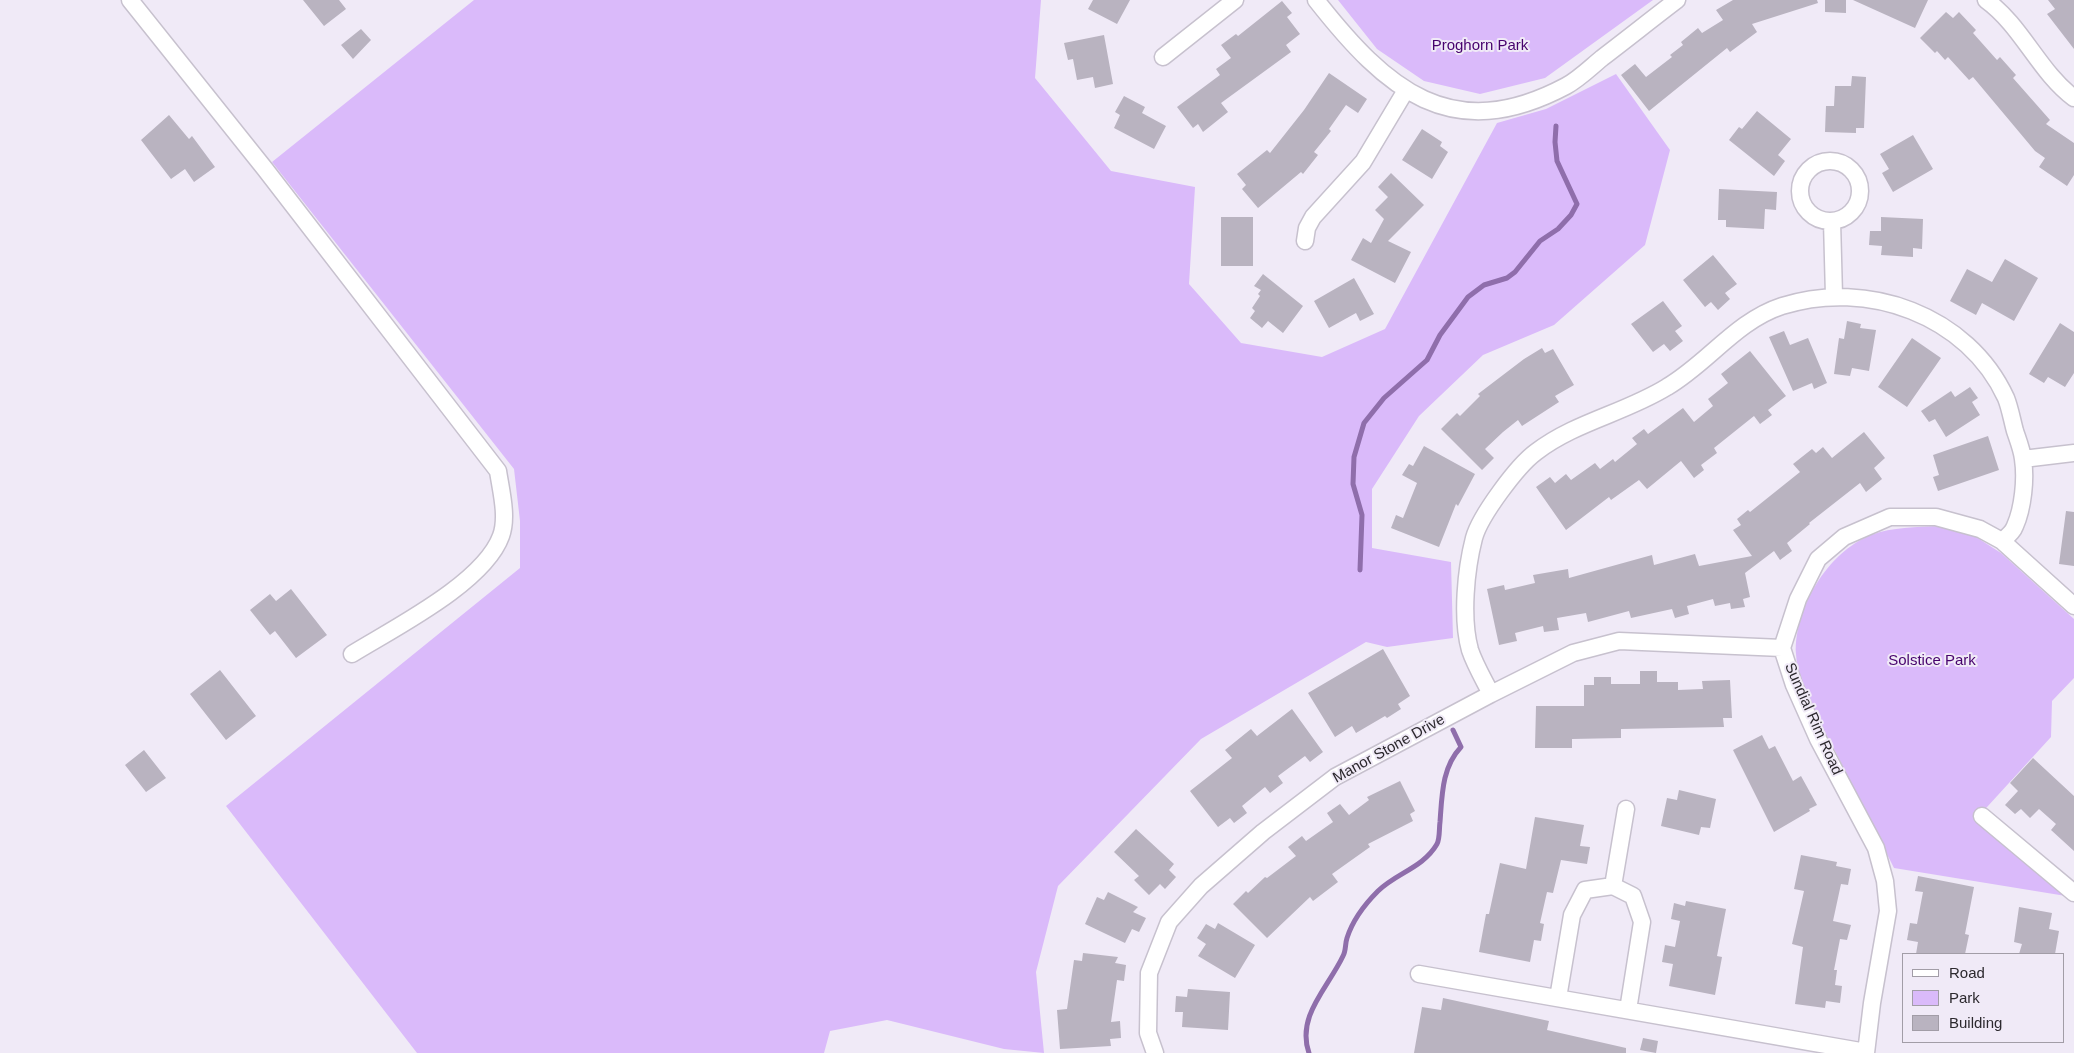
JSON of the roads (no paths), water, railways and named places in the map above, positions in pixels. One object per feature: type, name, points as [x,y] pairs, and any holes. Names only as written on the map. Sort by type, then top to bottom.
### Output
[{"type":"street","points":[[130,0],[265,169],[498,471],[504,506],[502,536],[483,566],[458,587],[352,654]]},
{"type":"street","points":[[1163,56],[1235,0]]},
{"type":"street","points":[[1316,0],[1348,41],[1369,62],[1406,90],[1418,98],[1441,106],[1466,111],[1488,111],[1542,97],[1568,85],[1678,0]]},
{"type":"street","points":[[1986,0],[2006,17],[2045,67],[2074,98]]},
{"type":"street","points":[[1305,241],[1313,217],[1363,162],[1406,90]]},
{"type":"street","points":[[1832,221],[1834,296]]},
{"type":"street","points":[[1491,694],[1470,649],[1465,599],[1474,536],[1504,485],[1535,452],[1578,427],[1630,408],[1670,386],[1744,324],[1782,306],[1834,296],[1884,300],[1923,315],[1954,334],[1984,361],[2006,398],[2023,460],[2021,504],[2014,529],[2002,541]]},
{"type":"street","points":[[2023,460],[2074,453]]},
{"type":"street","name":"Sundial Rim Road","points":[[1866,1052],[1872,1003],[1888,911],[1885,881],[1876,848],[1818,739],[1794,685],[1782,648],[1798,599],[1818,560],[1844,537],[1890,517],[1936,517],[1980,529],[2002,541],[2074,606]]},
{"type":"street","name":"Manor Stone Drive","points":[[1155,1053],[1148,1033],[1149,973],[1169,922],[1201,886],[1263,832],[1335,777],[1491,694],[1573,653],[1620,641],[1782,648]]},
{"type":"street","points":[[1613,886],[1626,809]]},
{"type":"street","points":[[1982,816],[2074,893]]},
{"type":"street","points":[[1558,998],[1572,915],[1585,890],[1613,886],[1633,896],[1642,922],[1628,1010]]},
{"type":"street","points":[[1419,974],[1866,1052]]},
{"type":"waterway","points":[[1360,570],[1362,515],[1353,484],[1354,457],[1364,423],[1384,398],[1427,360],[1440,335],[1468,297],[1484,285],[1507,278],[1515,272],[1540,241],[1558,229],[1571,215],[1577,204],[1557,161],[1556,126]]},
{"type":"waterway","points":[[1309,1053],[1306,1040],[1310,1014],[1344,954],[1349,931],[1356,918],[1378,891],[1393,879],[1417,865],[1437,844],[1444,782],[1450,763],[1461,747],[1453,730]]},
{"type":"park label","name":"Proghorn Park","points":[[1480,46]]},
{"type":"park label","name":"Solstice Park","points":[[1932,661]]}]
